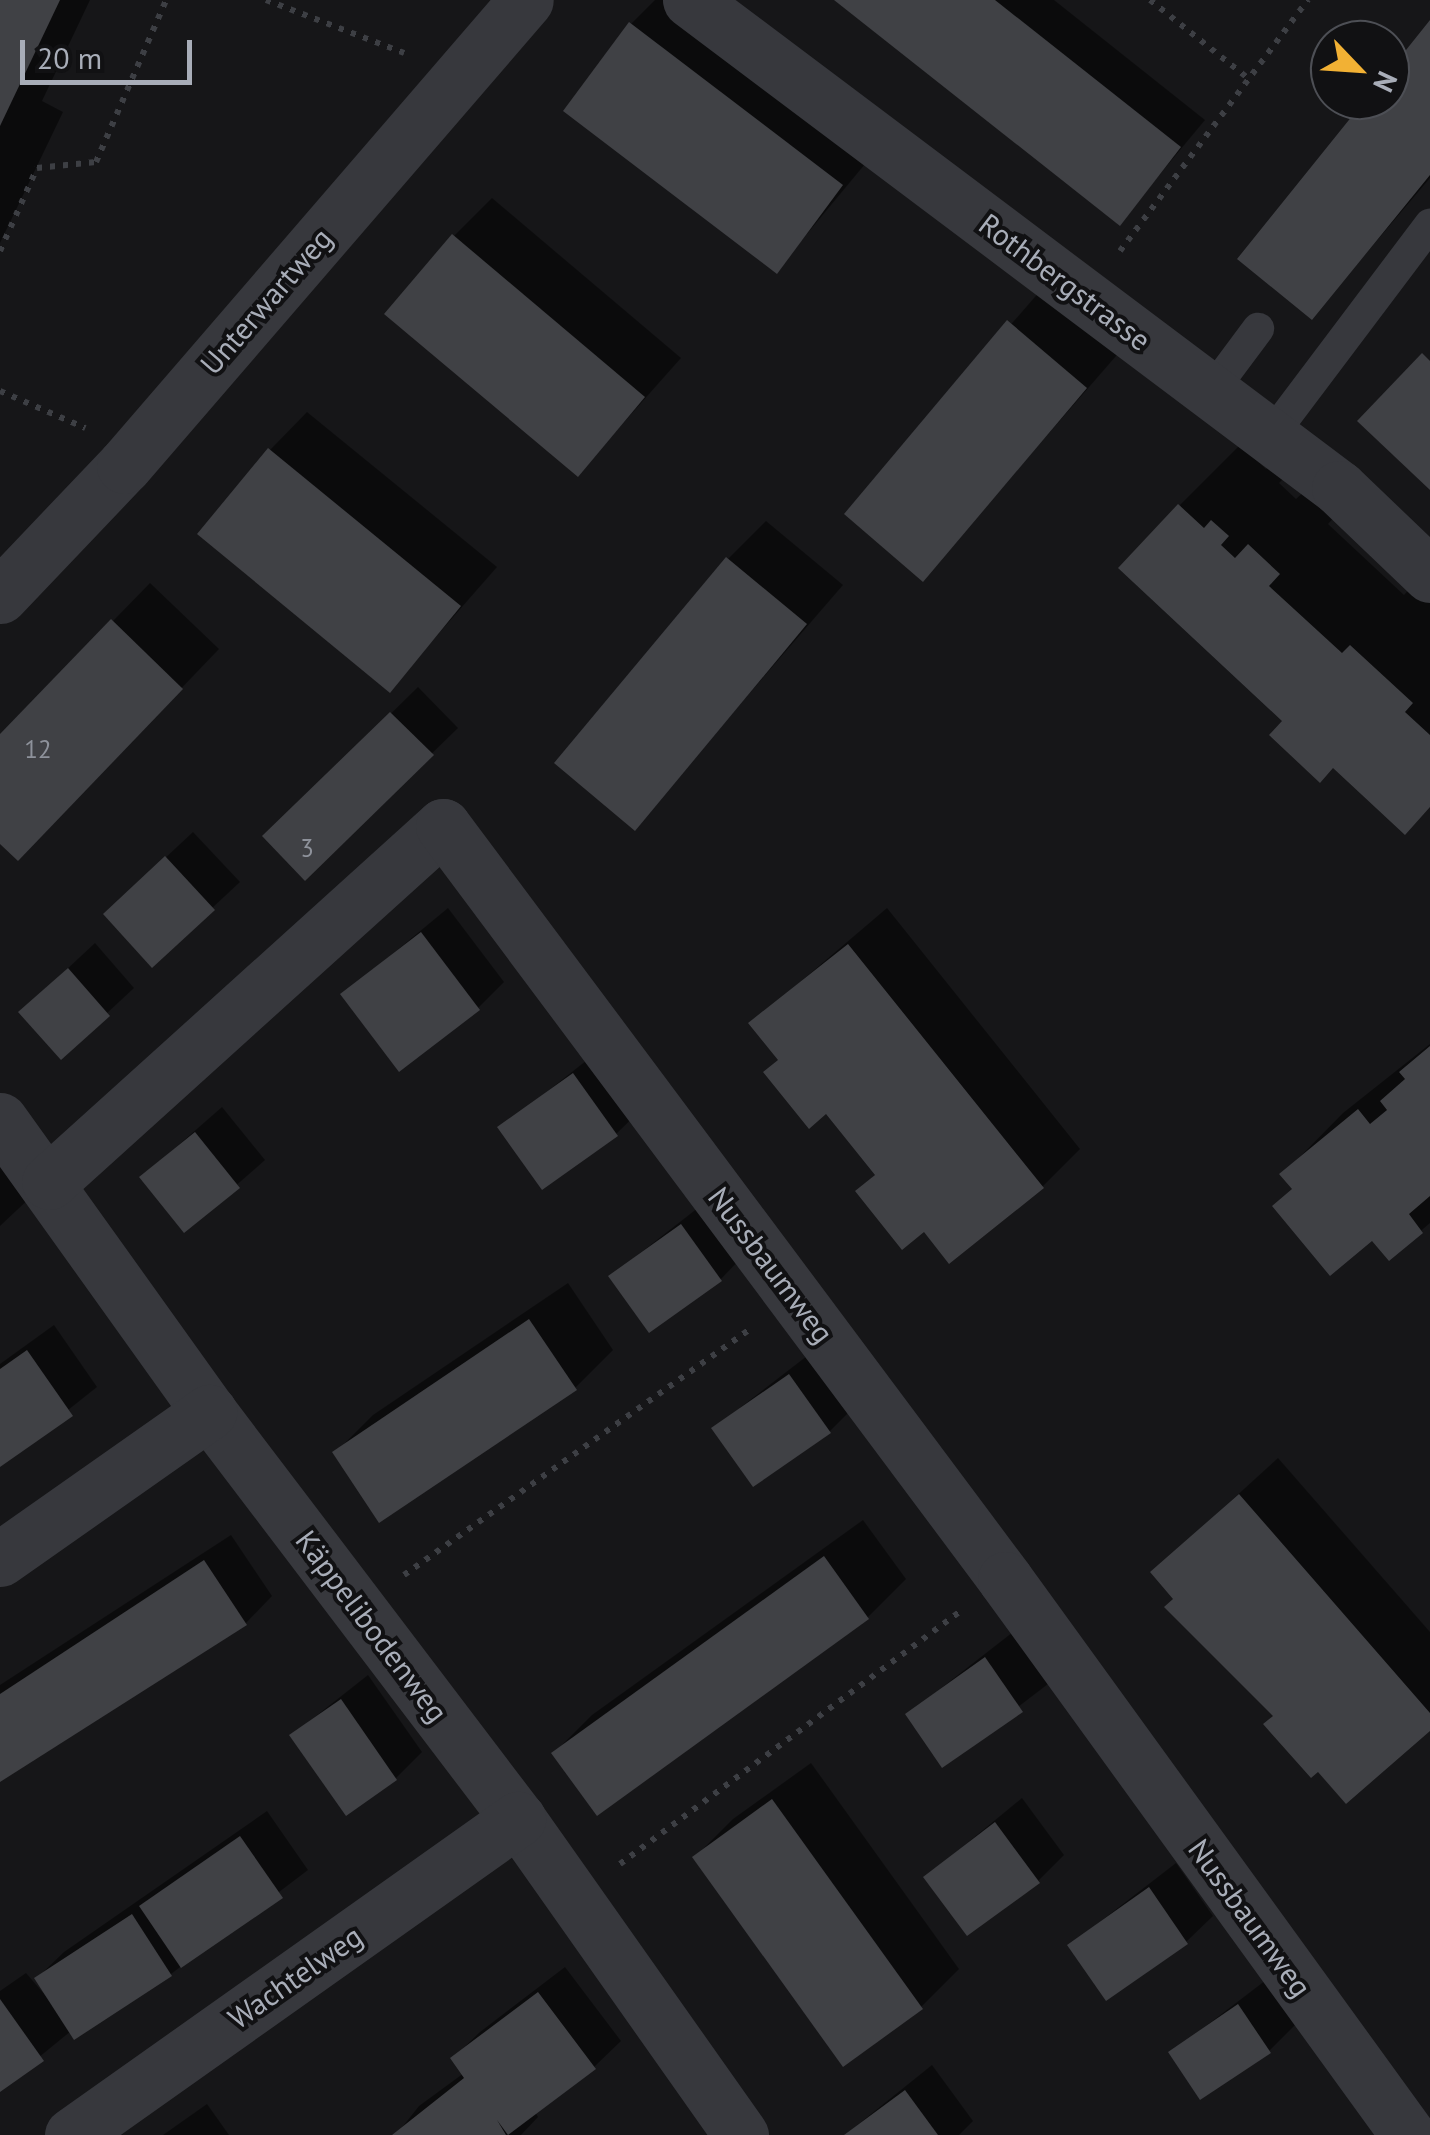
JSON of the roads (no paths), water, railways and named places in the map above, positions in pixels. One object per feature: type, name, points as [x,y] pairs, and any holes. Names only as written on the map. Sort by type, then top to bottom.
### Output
[{"type":"street","name":"Unterwartweg","points":[[0,596],[136,450],[526,0]]},
{"type":"street","name":"Rothbergstrasse","points":[[690,0],[1339,488],[1430,574]]},
{"type":"street","name":"Nussbaumweg","points":[[50,1182],[443,826],[1004,1579],[1408,2135]]},
{"type":"street","name":"Käppelibodenweg","points":[[0,1120],[50,1182],[209,1412],[518,1819],[740,2135]]},
{"type":"street","points":[[0,1559],[209,1412]]},
{"type":"street","name":"Wachtelweg","points":[[72,2135],[518,1819]]},
{"type":"lane","points":[[1270,436],[1430,224]]},
{"type":"lane","points":[[1211,392],[1258,329]]}]
